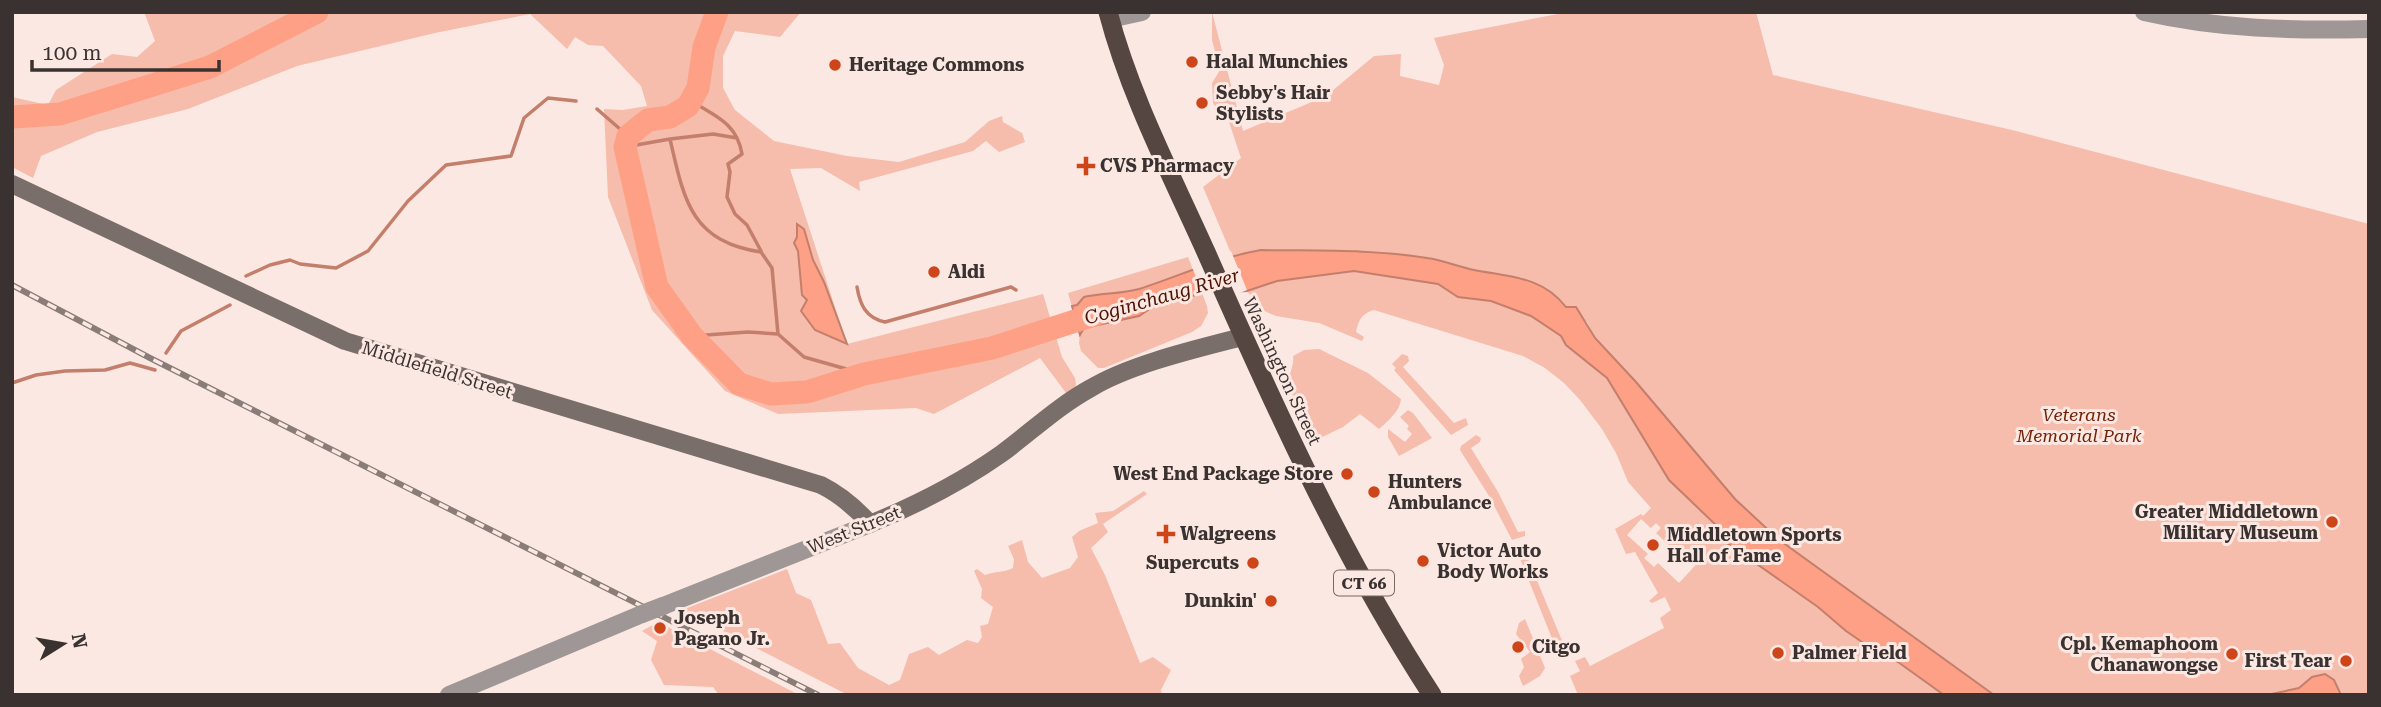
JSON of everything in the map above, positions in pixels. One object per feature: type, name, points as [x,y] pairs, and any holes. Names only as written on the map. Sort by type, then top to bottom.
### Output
[{"type":"highway","name":"Washington Street","points":[[1109,16],[1135,94],[1242,337],[1307,475],[1356,567],[1432,695]]},
{"type":"main road","name":"Middlefield Street","points":[[12,184],[345,341],[821,485],[856,507],[870,524]]},
{"type":"main road","name":"West Street","points":[[870,524],[912,506],[966,477],[1092,387],[1129,371],[1242,337]]},
{"type":"street","points":[[1109,16],[1142,12]]},
{"type":"street","points":[[2144,12],[2188,22],[2236,27],[2369,29]]},
{"type":"street","name":"West Street","points":[[449,695],[642,614],[870,524]]},
{"type":"green space","points":[[144,12],[801,12],[780,37],[735,31],[723,56],[723,88],[735,110],[774,141],[847,156],[899,162],[965,142],[989,121],[1002,116],[1003,122],[1022,133],[1025,142],[999,152],[986,141],[973,151],[859,182],[860,191],[821,168],[790,169],[847,344],[1043,294],[1062,357],[1075,378],[1076,385],[1073,392],[1039,415],[1066,393],[1040,358],[934,414],[916,408],[778,414],[725,391],[652,310],[608,197],[604,109],[623,110],[647,106],[641,86],[603,46],[588,45],[575,37],[567,49],[530,14],[435,33],[297,66],[188,109],[97,132],[41,156],[33,178],[12,167],[12,97],[48,105],[56,90],[112,54],[137,57],[155,41]]},
{"type":"green space","name":"Veterans Memorial Park","points":[[1212,12],[1243,131],[1326,96],[1374,56],[1401,54],[1400,76],[1439,85],[1444,65],[1434,38],[1568,12],[1756,12],[1773,75],[2012,130],[2369,224],[2369,695],[1994,695],[1778,539],[1735,499],[1595,338],[1587,322],[1523,278],[1473,270],[1355,271],[1438,284],[1458,297],[1491,301],[1531,316],[1561,336],[1566,345],[1607,378],[1669,480],[1721,529],[1727,543],[1818,607],[1846,631],[1875,651],[1898,662],[1944,695],[1578,695],[1570,676],[1580,671],[1575,661],[1585,657],[1590,666],[1664,628],[1660,618],[1671,610],[1665,597],[1652,603],[1649,601],[1658,593],[1635,552],[1626,554],[1615,529],[1641,514],[1643,516],[1651,508],[1628,482],[1602,429],[1580,400],[1545,368],[1523,356],[1374,310],[1363,316],[1358,324],[1356,332],[1364,337],[1362,341],[1319,323],[1276,316],[1262,310],[1247,291],[1203,187],[1241,158],[1228,119],[1220,114],[1213,103],[1212,83],[1220,70],[1212,40]],"holes":[[[1641,519],[1651,528],[1656,523],[1661,528],[1656,533],[1686,561],[1697,549],[1704,556],[1679,583],[1658,563],[1654,567],[1644,558],[1648,554],[1627,535]]]},
{"type":"green space","points":[[1188,257],[1207,306],[1208,313],[1201,326],[1104,368],[1098,368],[1081,351],[1080,335],[1068,293]]},
{"type":"green space","points":[[1319,349],[1368,373],[1401,399],[1396,412],[1379,429],[1360,414],[1343,427],[1314,441],[1289,383],[1293,356],[1304,350]]},
{"type":"green space","points":[[1402,354],[1408,356],[1409,361],[1403,367],[1454,423],[1466,418],[1468,425],[1451,435],[1394,370],[1396,368],[1392,364]]},
{"type":"green space","points":[[1408,410],[1432,438],[1399,456],[1388,437],[1388,429],[1405,442],[1412,434],[1407,429],[1409,426],[1400,417]]},
{"type":"green space","points":[[1476,435],[1481,438],[1480,442],[1471,448],[1518,532],[1525,531],[1525,536],[1512,540],[1460,450],[1461,446]]},
{"type":"green space","points":[[1144,491],[1147,494],[1103,524],[1108,532],[1091,548],[1105,575],[1140,663],[1153,657],[1171,670],[1161,690],[1162,695],[848,695],[682,610],[787,569],[796,593],[811,600],[828,644],[840,643],[858,668],[889,685],[900,680],[909,654],[928,647],[939,655],[967,640],[978,643],[982,637],[980,626],[988,624],[993,607],[981,598],[982,589],[974,571],[977,569],[985,575],[1013,568],[1014,559],[1008,546],[1022,540],[1028,562],[1042,578],[1070,568],[1078,557],[1072,537],[1098,523],[1095,513],[1113,511]]},
{"type":"green space","points":[[1533,549],[1536,554],[1528,559],[1563,643],[1570,641],[1573,644],[1560,652],[1557,651],[1519,556]]},
{"type":"green space","points":[[1525,619],[1545,668],[1540,676],[1523,686],[1519,676],[1524,667],[1521,659],[1530,652],[1516,634],[1519,623]]},
{"type":"green space","points":[[658,622],[799,695],[719,695],[713,687],[664,685],[651,660],[657,641],[642,631]]},
{"type":"water","points":[[797,224],[804,229],[813,260],[847,344],[815,330],[801,311],[807,300],[802,295],[798,251],[794,243]]},
{"type":"water","points":[[1261,250],[1365,252],[1433,259],[1524,279],[1546,289],[1566,307],[1576,307],[1595,338],[1735,499],[1778,539],[1994,695],[1944,695],[1898,662],[1875,651],[1846,631],[1818,607],[1727,543],[1720,529],[1669,480],[1607,378],[1566,345],[1561,336],[1531,316],[1491,301],[1458,297],[1438,284],[1354,271],[1277,281],[1247,291],[1203,293],[1154,306],[1139,316],[1084,328],[1080,335],[1072,306],[1077,305],[1084,297],[1139,289],[1215,262]]},
{"type":"water","points":[[2325,674],[2334,680],[2341,695],[2267,695],[2299,688],[2312,677]]},
{"type":"pier","points":[[1231,251],[1247,290],[1235,295],[1204,297],[1192,267]]},
{"type":"waterway","name":"Coginchaug River","points":[[12,117],[60,114],[210,67],[317,12]]},
{"type":"waterway","name":"Coginchaug River","points":[[717,12],[704,47],[698,88],[688,106],[670,117],[648,120],[628,136],[625,147],[657,287],[692,336],[739,384],[771,394],[807,392],[864,374],[992,348],[1106,311]]},
{"type":"waterway","points":[[246,276],[270,265],[290,260],[300,264],[336,268],[368,251],[408,201],[446,165],[511,156],[524,118],[548,98],[576,101]]},
{"type":"waterway","points":[[691,101],[724,122],[739,143],[742,154],[728,164],[730,172],[727,197],[735,214],[747,225],[761,251]]},
{"type":"waterway","points":[[597,109],[628,136]]},
{"type":"waterway","points":[[670,139],[713,134],[737,138]]},
{"type":"waterway","points":[[625,147],[670,139],[680,181],[694,215],[719,239],[761,252],[772,268],[778,334],[804,357],[864,374]]},
{"type":"waterway","points":[[857,287],[865,310],[885,322],[1011,287],[1016,290]]},
{"type":"waterway","points":[[166,353],[181,331],[230,305]]},
{"type":"waterway","points":[[692,336],[748,332],[778,334]]},
{"type":"waterway","points":[[12,383],[36,375],[105,370],[130,363],[155,370]]},
{"type":"railway","points":[[12,285],[150,358],[818,695]]},
{"type":"place","name":"Halal Munchies","points":[[1192,62]]},
{"type":"place","name":"Heritage Commons","points":[[835,65]]},
{"type":"place","name":"Sebby's Hair Stylists","points":[[1202,103]]},
{"type":"place","name":"CVS Pharmacy","points":[[1086,166]]},
{"type":"place","name":"Aldi","points":[[934,272]]},
{"type":"place","name":"West End Package Store","points":[[1347,474]]},
{"type":"place","name":"Hunters Ambulance","points":[[1374,492]]},
{"type":"place","name":"Greater Middletown Military Museum","points":[[2332,522]]},
{"type":"place","name":"Walgreens","points":[[1166,534]]},
{"type":"place","name":"Middletown Sports Hall of Fame","points":[[1653,545]]},
{"type":"place","name":"Victor Auto Body Works","points":[[1423,561]]},
{"type":"place","name":"Supercuts","points":[[1253,563]]},
{"type":"place","name":"Dunkin'","points":[[1271,601]]},
{"type":"place","name":"Joseph Pagano Jr.","points":[[660,628]]},
{"type":"place","name":"Citgo","points":[[1518,647]]},
{"type":"place","name":"Palmer Field","points":[[1778,653]]},
{"type":"place","name":"Cpl. Kemaphoom Chanawongse","points":[[2232,654]]},
{"type":"place","name":"First Tear","points":[[2346,661]]}]
